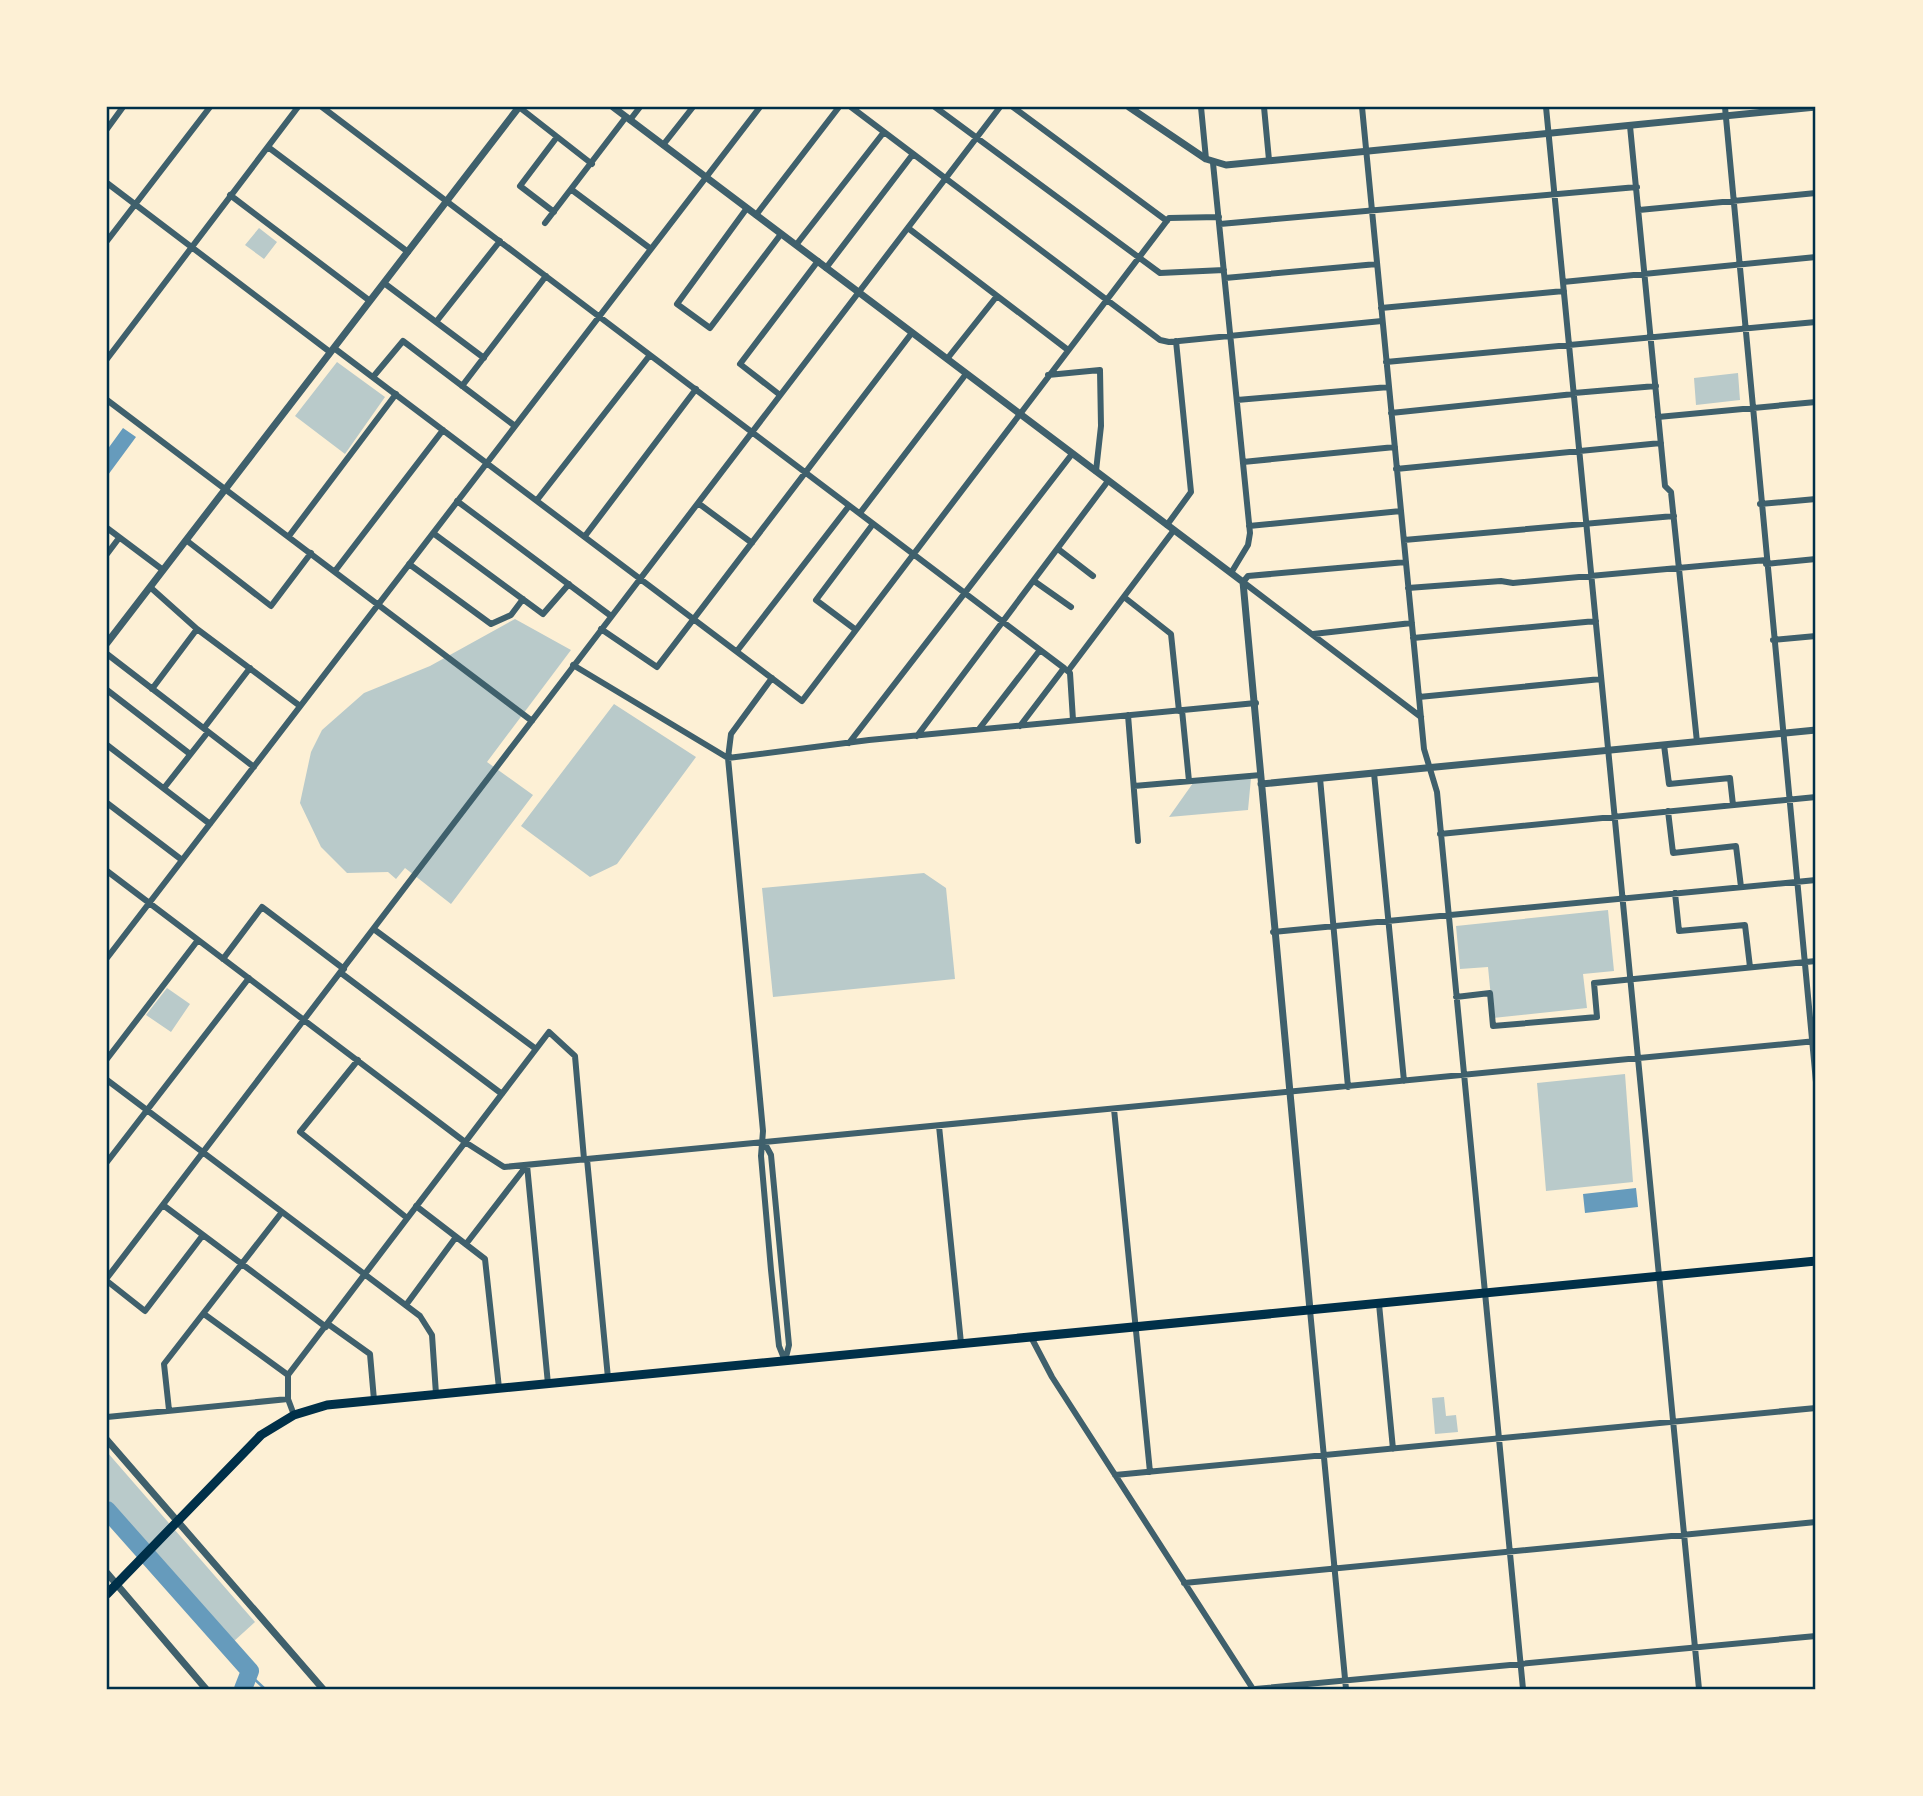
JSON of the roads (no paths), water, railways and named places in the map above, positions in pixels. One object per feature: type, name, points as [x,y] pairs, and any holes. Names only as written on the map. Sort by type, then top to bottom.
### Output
[{"type":"main road","points":[[107,1594],[261,1435],[294,1415],[327,1405],[1816,1261]]},
{"type":"street","points":[[107,129],[123,107]]},
{"type":"street","points":[[107,241],[210,107]]},
{"type":"street","points":[[107,359],[298,107]]},
{"type":"street","points":[[322,107],[1066,669],[1073,720]]},
{"type":"street","points":[[107,643],[519,107],[592,164]]},
{"type":"street","points":[[613,107],[1421,717]]},
{"type":"street","points":[[545,223],[628,118],[640,107]]},
{"type":"street","points":[[663,145],[693,107]]},
{"type":"street","points":[[107,958],[760,107]]},
{"type":"street","points":[[756,215],[839,107]]},
{"type":"street","points":[[851,107],[1160,340],[1176,341],[1382,321]]},
{"type":"street","points":[[935,107],[1160,273],[1224,270]]},
{"type":"street","points":[[203,1235],[145,1311],[107,1280],[1000,107]]},
{"type":"street","points":[[1013,107],[1167,220],[1219,220],[1371,211],[1637,187]]},
{"type":"street","points":[[1129,107],[1210,161],[1226,165],[1816,107]]},
{"type":"street","points":[[1201,107],[1219,220],[1250,526],[1248,545],[1231,573]]},
{"type":"street","points":[[1264,107],[1269,160]]},
{"type":"street","points":[[1362,107],[1424,749],[1437,792],[1522,1689]]},
{"type":"street","points":[[1546,107],[1699,1689]]},
{"type":"street","points":[[1725,107],[1816,1082]]},
{"type":"street","points":[[1630,126],[1665,486],[1671,492],[1697,742]]},
{"type":"street","points":[[796,245],[884,132]]},
{"type":"street","points":[[554,212],[520,186],[557,137]]},
{"type":"street","points":[[268,147],[408,252]]},
{"type":"street","points":[[826,268],[914,154]]},
{"type":"street","points":[[107,183],[332,350],[396,394],[802,701],[1167,220]]},
{"type":"street","points":[[572,190],[651,249]]},
{"type":"street","points":[[1639,210],[1816,193]]},
{"type":"street","points":[[230,195],[370,301]]},
{"type":"street","points":[[747,208],[677,304],[709,328],[781,234]]},
{"type":"street","points":[[908,228],[1068,350]]},
{"type":"street","points":[[436,322],[500,241]]},
{"type":"street","points":[[1563,282],[1816,257]]},
{"type":"street","points":[[780,396],[740,364],[818,261]]},
{"type":"street","points":[[1225,278],[1377,264]]},
{"type":"street","points":[[463,386],[546,276]]},
{"type":"street","points":[[384,283],[484,358]]},
{"type":"street","points":[[1381,308],[1564,291]]},
{"type":"street","points":[[947,359],[997,296]]},
{"type":"street","points":[[1386,362],[1816,321]]},
{"type":"street","points":[[601,629],[657,667],[911,334]]},
{"type":"street","points":[[373,377],[403,341],[515,426]]},
{"type":"street","points":[[1020,726],[1124,597],[1191,492],[1176,341]]},
{"type":"street","points":[[537,500],[650,355]]},
{"type":"street","points":[[1048,375],[1100,370],[1101,426],[1096,471]]},
{"type":"street","points":[[860,513],[966,374]]},
{"type":"street","points":[[1391,413],[1656,386]]},
{"type":"street","points":[[1237,400],[1389,387]]},
{"type":"street","points":[[585,536],[696,390]]},
{"type":"street","points":[[289,536],[396,394]]},
{"type":"street","points":[[107,400],[532,720]]},
{"type":"street","points":[[1658,417],[1816,402]]},
{"type":"street","points":[[335,571],[443,430]]},
{"type":"street","points":[[1396,469],[1661,443]]},
{"type":"street","points":[[1243,462],[1395,447]]},
{"type":"street","points":[[849,743],[1072,454]]},
{"type":"street","points":[[917,736],[1108,481]]},
{"type":"street","points":[[1760,504],[1816,499]]},
{"type":"street","points":[[457,501],[611,616]]},
{"type":"street","points":[[698,503],[752,543]]},
{"type":"street","points":[[737,651],[849,506]]},
{"type":"street","points":[[1250,526],[1401,511]]},
{"type":"street","points":[[1404,540],[1674,516]]},
{"type":"street","points":[[856,630],[816,600],[873,524]]},
{"type":"street","points":[[107,528],[163,570]]},
{"type":"street","points":[[433,533],[543,614],[569,584]]},
{"type":"street","points":[[107,554],[119,538]]},
{"type":"street","points":[[186,540],[271,606],[311,553]]},
{"type":"street","points":[[1058,549],[1093,576]]},
{"type":"street","points":[[1408,588],[1816,559]]},
{"type":"street","points":[[1346,1686],[1273,932],[1256,703],[1243,582],[1248,576],[1406,562]]},
{"type":"street","points":[[410,564],[491,624],[512,615],[523,599]]},
{"type":"street","points":[[1034,581],[1071,607]]},
{"type":"street","points":[[150,587],[197,629],[300,706]]},
{"type":"street","points":[[1124,597],[1171,634],[1189,781]]},
{"type":"street","points":[[1413,638],[1595,621]]},
{"type":"street","points":[[1313,634],[1412,623]]},
{"type":"street","points":[[152,689],[197,629]]},
{"type":"street","points":[[1773,639],[1816,636]]},
{"type":"street","points":[[979,729],[1040,650]]},
{"type":"street","points":[[107,654],[254,767]]},
{"type":"street","points":[[573,665],[728,758],[979,729],[1256,703]]},
{"type":"street","points":[[164,788],[250,668]]},
{"type":"street","points":[[772,678],[732,734],[728,758],[764,1142],[761,1156],[771,1270],[779,1346],[785,1361]]},
{"type":"street","points":[[1419,697],[1601,679]]},
{"type":"street","points":[[107,690],[190,754]]},
{"type":"street","points":[[1128,715],[1138,841]]},
{"type":"street","points":[[1261,784],[1816,730]]},
{"type":"street","points":[[107,745],[210,824]]},
{"type":"street","points":[[1664,745],[1669,784],[1730,778],[1733,805]]},
{"type":"street","points":[[1374,773],[1404,1081]]},
{"type":"street","points":[[1134,786],[1261,775]]},
{"type":"street","points":[[1320,778],[1348,1087]]},
{"type":"street","points":[[1440,834],[1816,797]]},
{"type":"street","points":[[107,803],[182,860]]},
{"type":"street","points":[[1668,811],[1673,853],[1736,846],[1741,887]]},
{"type":"street","points":[[107,870],[497,1165],[527,1165],[1814,1041]]},
{"type":"street","points":[[1273,932],[1816,880]]},
{"type":"street","points":[[1675,894],[1679,932],[1745,925],[1750,967]]},
{"type":"street","points":[[223,959],[262,907],[502,1094]]},
{"type":"street","points":[[375,930],[536,1049]]},
{"type":"street","points":[[107,1059],[198,940]]},
{"type":"street","points":[[1456,997],[1490,993],[1493,1026],[1597,1017],[1594,983],[1816,961]]},
{"type":"street","points":[[107,1162],[248,978]]},
{"type":"street","points":[[294,1415],[288,1399],[288,1376],[549,1032],[575,1056],[608,1378]]},
{"type":"street","points":[[358,1060],[300,1132],[407,1218]]},
{"type":"street","points":[[107,1080],[406,1305],[428,1325],[436,1394]]},
{"type":"street","points":[[1114,1109],[1150,1472]]},
{"type":"street","points":[[939,1126],[961,1343]]},
{"type":"street","points":[[466,1244],[527,1165]]},
{"type":"street","points":[[527,1165],[548,1384]]},
{"type":"street","points":[[163,1205],[370,1354],[374,1400]]},
{"type":"street","points":[[416,1206],[485,1259],[499,1388]]},
{"type":"street","points":[[169,1410],[164,1364],[282,1212]]},
{"type":"street","points":[[406,1305],[456,1237]]},
{"type":"street","points":[[1379,1304],[1393,1449]]},
{"type":"street","points":[[204,1314],[288,1376]]},
{"type":"street","points":[[1031,1337],[1041,1360],[1254,1689],[1346,1686],[1520,1665],[1816,1636]]},
{"type":"street","points":[[107,1417],[288,1399]]},
{"type":"street","points":[[1115,1475],[1816,1408]]},
{"type":"street","points":[[107,1440],[323,1689]]},
{"type":"street","points":[[1184,1583],[1816,1522]]},
{"type":"street","points":[[107,1573],[206,1689]]},
{"type":"water","points":[[123,428],[136,437],[108,475],[107,450]]},
{"type":"water","points":[[1636,1188],[1638,1207],[1585,1213],[1583,1194]]},
{"type":"waterway","points":[[107,1510],[250,1671],[243,1689]]},
{"type":"waterway","points":[[251,1676],[265,1689]]}]
